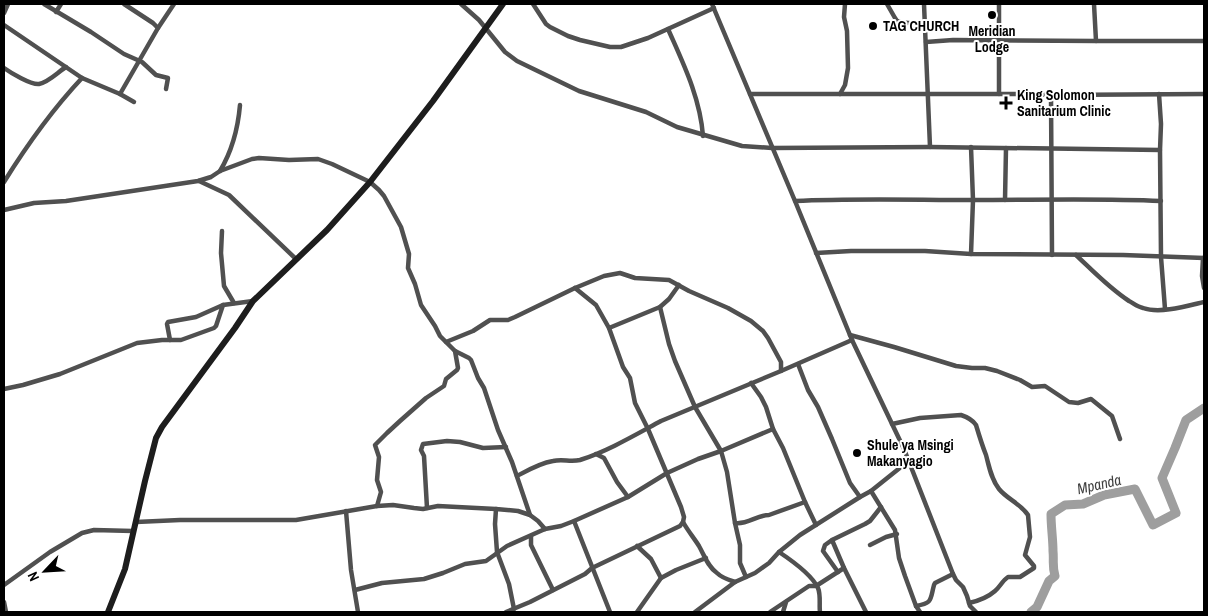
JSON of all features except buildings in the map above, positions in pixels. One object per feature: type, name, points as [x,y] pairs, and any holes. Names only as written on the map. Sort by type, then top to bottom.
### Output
[{"type":"street","points":[[4,13],[8,4]]},
{"type":"street","points":[[44,4],[124,54],[139,60],[156,75],[168,78],[166,89]]},
{"type":"street","points":[[56,12],[61,4]]},
{"type":"street","points":[[124,4],[158,28]]},
{"type":"street","points":[[120,94],[174,4]]},
{"type":"street","points":[[461,4],[479,20],[505,52],[517,61],[579,91],[646,112],[677,127],[703,136],[742,146],[772,148],[971,147],[1160,150]]},
{"type":"street","points":[[108,612],[125,569],[156,438],[162,427],[253,301],[327,230],[370,182],[433,101],[503,4]]},
{"type":"street","points":[[533,4],[550,27],[574,38],[610,47],[621,47],[636,43],[713,6],[851,338],[918,483],[953,574],[963,587],[970,606],[976,612]]},
{"type":"street","points":[[840,94],[845,85],[848,68],[844,4]]},
{"type":"street","points":[[887,4],[900,22],[925,25]]},
{"type":"street","points":[[924,4],[930,147]]},
{"type":"street","points":[[999,4],[999,94]]},
{"type":"street","points":[[1094,4],[1096,41]]},
{"type":"street","points":[[4,25],[82,78],[134,102]]},
{"type":"street","points":[[668,29],[697,98],[702,118],[703,136]]},
{"type":"street","points":[[926,42],[953,40],[1204,40]]},
{"type":"street","points":[[4,68],[13,74],[38,84],[45,82],[66,67]]},
{"type":"street","points":[[4,182],[21,154],[42,126],[82,78]]},
{"type":"street","points":[[750,94],[1204,94]]},
{"type":"street","points":[[1159,94],[1161,124],[1161,257],[1165,309]]},
{"type":"street","points":[[1051,95],[1052,255]]},
{"type":"street","points":[[220,171],[231,147],[240,105]]},
{"type":"street","points":[[971,147],[973,200],[971,254]]},
{"type":"street","points":[[1004,200],[1006,148]]},
{"type":"street","points":[[4,210],[34,203],[66,201],[198,181],[211,177],[220,171],[259,158],[318,159],[370,182],[384,196],[401,227],[409,254],[408,268],[421,305],[440,336],[455,351],[471,360],[484,388],[530,515]]},
{"type":"street","points":[[198,181],[229,195],[296,259]]},
{"type":"street","points":[[795,201],[824,199],[1118,199],[1161,201]]},
{"type":"street","points":[[222,230],[221,253],[224,286],[234,303]]},
{"type":"street","points":[[816,252],[925,251],[971,254],[1204,258],[1202,276],[1204,288]]},
{"type":"street","points":[[1076,255],[1105,282],[1137,306],[1153,310],[1204,302]]},
{"type":"street","points":[[446,342],[473,332],[490,320],[508,320],[575,288],[604,276],[620,273],[635,278],[669,280],[728,308],[750,321],[763,331],[768,338],[781,362],[781,371]]},
{"type":"street","points":[[609,328],[660,307],[669,299],[679,285]]},
{"type":"street","points":[[506,612],[680,526],[683,522],[682,507],[635,403],[630,378],[623,367],[609,328],[596,305],[575,288]]},
{"type":"street","points":[[170,340],[168,322],[196,317],[223,305],[253,301]]},
{"type":"street","points":[[4,389],[23,386],[60,374],[137,343],[181,340],[215,327],[223,305]]},
{"type":"street","points":[[660,307],[675,361],[695,407],[721,451],[727,472],[740,545],[740,563],[746,577]]},
{"type":"street","points":[[517,476],[536,466],[553,461],[578,460],[596,454],[661,421],[798,364],[851,338],[894,347],[956,366],[985,368],[997,371],[1020,380],[1032,388],[1044,386],[1069,402],[1078,403],[1091,399],[1112,416],[1120,439]]},
{"type":"street","points":[[377,506],[381,492],[377,480],[379,457],[376,445],[400,420],[426,398],[444,386],[446,379],[458,368],[455,351]]},
{"type":"street","points":[[798,364],[808,390],[822,415],[850,483],[860,497]]},
{"type":"street","points":[[751,383],[766,407],[773,429],[816,525]]},
{"type":"street","points":[[892,424],[920,418],[961,415],[967,417],[976,425],[992,477],[998,488],[1027,512],[1030,537],[1025,553],[1034,568],[1020,577],[1008,577],[1001,582],[995,591],[983,599],[969,604]]},
{"type":"street","points":[[354,590],[382,583],[424,579],[465,564],[486,561],[506,546],[545,529],[574,521],[628,497],[667,473],[773,429]]},
{"type":"street","points":[[427,508],[425,465],[421,450],[423,444],[447,441],[484,448],[506,447]]},
{"type":"street","points":[[596,454],[604,458],[617,482],[628,497]]},
{"type":"street","points":[[696,612],[735,582],[755,573],[769,563],[800,535],[871,491],[906,463]]},
{"type":"street","points":[[871,491],[897,534],[899,558],[916,606],[920,612]]},
{"type":"street","points":[[735,524],[744,523],[805,502]]},
{"type":"street","points":[[136,522],[296,520],[393,505],[414,508],[438,506],[518,511],[538,520],[545,529]]},
{"type":"street","points":[[838,572],[823,550],[824,545],[870,521],[881,507]]},
{"type":"street","points":[[496,509],[497,552],[509,584],[514,609]]},
{"type":"street","points":[[346,511],[351,570],[358,612]]},
{"type":"street","points":[[574,521],[610,612]]},
{"type":"street","points":[[683,522],[710,567],[720,576],[735,582]]},
{"type":"street","points":[[4,585],[50,552],[82,533],[94,530],[133,531]]},
{"type":"street","points":[[870,545],[897,534]]},
{"type":"street","points":[[530,536],[531,544],[553,590]]},
{"type":"street","points":[[832,540],[866,612]]},
{"type":"street","points":[[644,552],[649,541]]},
{"type":"street","points":[[637,546],[656,566],[661,578]]},
{"type":"street","points":[[780,552],[795,562],[816,586],[820,612]]},
{"type":"street","points":[[638,612],[661,578],[706,558]]},
{"type":"street","points":[[770,612],[809,586],[816,586],[844,568]]},
{"type":"street","points":[[916,606],[928,603],[935,584],[953,574]]},
{"type":"street","points":[[4,602],[6,612]]},
{"type":"street","points":[[783,612],[786,602]]},
{"type":"waterway","name":"Mpanda","points":[[1031,612],[1037,607],[1049,581],[1055,576],[1051,514],[1065,505],[1083,504],[1104,495],[1135,489],[1153,525],[1176,513],[1162,478],[1186,420],[1204,408]]},
{"type":"place","name":"Meridian Lodge","points":[[992,15]]},
{"type":"place","name":"TAG CHURCH","points":[[873,26]]},
{"type":"place","name":"King Solomon Sanitarium Clinic","points":[[1006,103]]},
{"type":"place","name":"Shule ya Msingi Makanyagio","points":[[857,453]]}]
